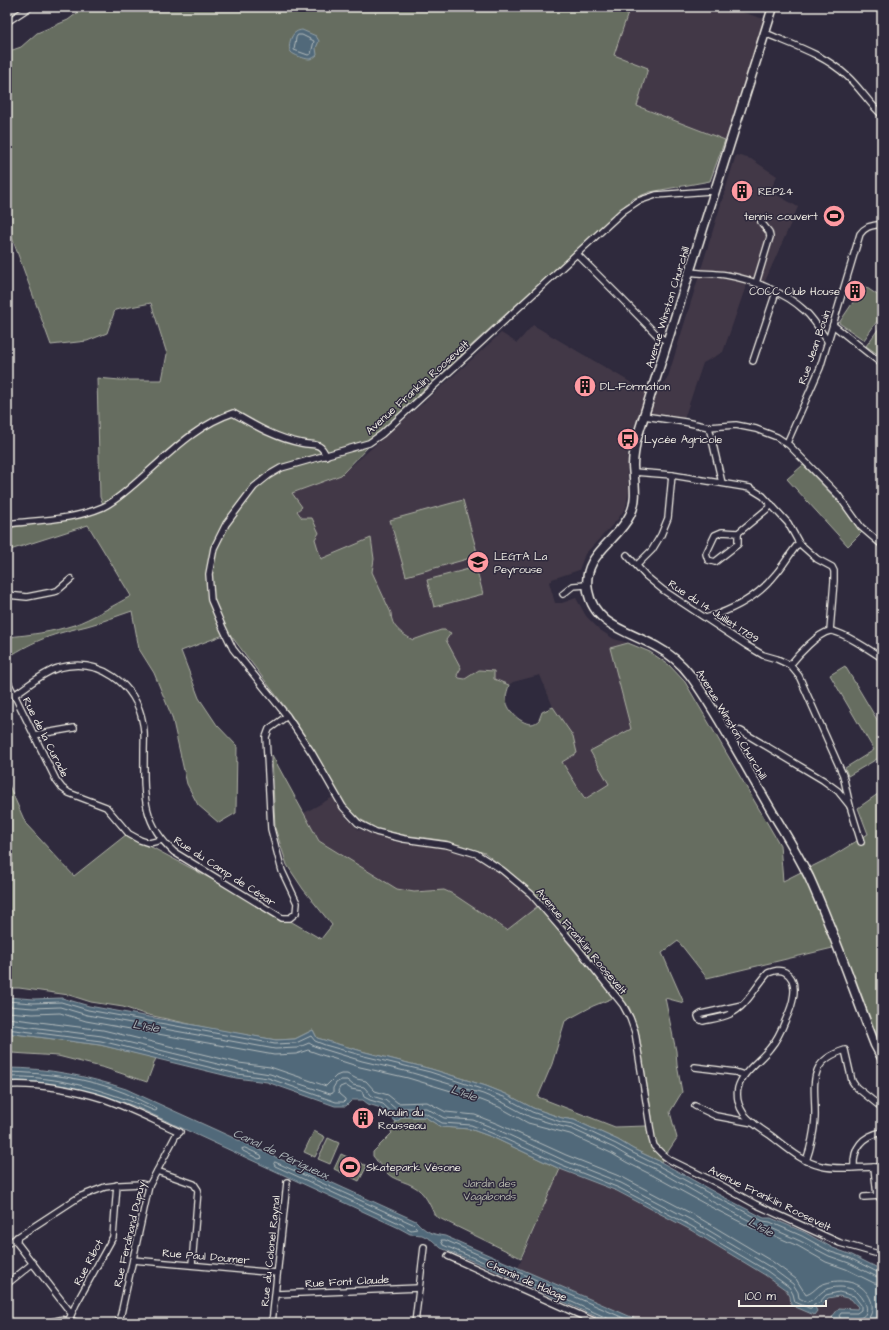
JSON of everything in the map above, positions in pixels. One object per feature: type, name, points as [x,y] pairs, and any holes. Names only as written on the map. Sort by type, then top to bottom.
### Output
[{"type":"main road","name":"Avenue Winston Churchill","points":[[774,7],[636,441],[634,453],[635,497],[630,515],[618,532],[594,558],[588,572],[587,586],[588,593],[600,616],[619,630],[656,646],[671,656],[681,665],[696,684],[809,877],[875,1045],[882,1058]]},
{"type":"main road","points":[[53,1323],[61,1321],[71,1322]]},
{"type":"street","points":[[7,22],[30,7]]},
{"type":"street","points":[[765,33],[831,63],[847,75],[882,115]]},
{"type":"street","name":"Avenue Franklin Roosevelt","points":[[715,192],[710,191],[656,195],[638,201],[623,211],[382,434],[369,443],[281,468],[254,487],[226,524],[214,548],[209,574],[212,600],[233,649],[287,716],[312,753],[343,807],[358,823],[376,832],[404,840],[447,845],[477,854],[502,870],[531,894],[576,946],[623,1005],[630,1018],[635,1032],[652,1139],[654,1146],[662,1154],[670,1160],[755,1204],[827,1238],[882,1255]]},
{"type":"street","points":[[756,283],[770,237],[769,232],[761,222]]},
{"type":"street","name":"Rue Jean Bouin","points":[[787,443],[820,368],[860,234],[864,228],[882,224]]},
{"type":"street","points":[[577,254],[658,336],[668,342]]},
{"type":"street","points":[[690,272],[727,275],[756,283],[776,292],[803,309],[828,342]]},
{"type":"street","points":[[753,361],[776,292]]},
{"type":"street","points":[[833,326],[882,364]]},
{"type":"street","points":[[7,524],[76,516],[104,506],[131,487],[192,434],[222,417],[234,413],[273,436],[302,444],[318,445],[323,449],[326,456]]},
{"type":"street","points":[[644,416],[709,427],[736,425],[756,429],[777,437],[787,443],[838,495],[865,530],[882,545]]},
{"type":"street","points":[[709,427],[722,483]]},
{"type":"street","points":[[634,472],[672,475],[750,488],[763,496],[788,523],[799,543],[817,559],[832,567],[834,571],[830,631]]},
{"type":"street","points":[[637,566],[652,550],[661,535],[668,518],[672,475]]},
{"type":"street","points":[[738,533],[738,544],[715,562],[708,560],[706,554],[715,535],[722,532],[738,533],[772,505]]},
{"type":"street","points":[[706,618],[720,614],[735,607],[753,597],[763,589],[778,572],[799,543]]},
{"type":"street","name":"Rue du 14 Juillet 1789","points":[[627,555],[652,582],[746,646],[763,655],[777,658],[790,665]]},
{"type":"street","points":[[7,594],[27,596],[57,591],[71,579]]},
{"type":"street","points":[[562,594],[573,586],[587,586]]},
{"type":"street","points":[[861,842],[850,806],[843,775],[799,676],[790,665],[818,638],[830,631],[846,637],[882,658]]},
{"type":"street","name":"Rue du Camp de César","points":[[14,695],[45,674],[70,666],[88,666],[102,670],[124,684],[132,694],[139,707],[144,725],[144,795],[152,824],[162,840],[174,852],[282,918],[290,918],[296,913],[297,904],[282,871],[271,829],[266,737],[269,729],[287,716]]},
{"type":"street","points":[[7,680],[14,695]]},
{"type":"street","name":"Rue de la Curade","points":[[14,695],[56,780],[62,788],[69,793],[106,807],[129,834],[140,840],[149,843],[162,840]]},
{"type":"street","points":[[34,735],[74,728]]},
{"type":"street","points":[[726,733],[735,730],[741,731],[823,780],[838,791],[850,806]]},
{"type":"street","points":[[742,1005],[701,1014],[698,1016],[699,1019],[703,1021],[725,1016],[733,1012],[742,1005],[768,973],[778,970],[785,972],[792,979],[794,984],[793,995],[787,1019],[771,1047],[744,1075],[738,1087],[737,1095],[744,1114],[753,1123],[806,1161],[821,1166],[842,1168],[882,1168]]},
{"type":"street","points":[[806,1161],[813,1133],[815,1117],[815,1076],[820,1065],[828,1057],[845,1050],[852,1081],[856,1087],[882,1108]]},
{"type":"street","points":[[695,1067],[735,1072],[744,1075]]},
{"type":"street","name":"Rue Ferdinand Dupuy","points":[[7,1085],[53,1088],[104,1099],[180,1132],[176,1135],[149,1186],[118,1323]]},
{"type":"street","points":[[695,1106],[716,1116],[753,1123]]},
{"type":"street","points":[[854,1168],[856,1153],[859,1145],[864,1139],[875,1133],[882,1132]]},
{"type":"street","points":[[864,1197],[879,1196],[874,1167]]},
{"type":"street","points":[[157,1172],[194,1184],[198,1190],[192,1264]]},
{"type":"street","name":"Rue du Colonel Raynal","points":[[272,1323],[287,1182]]},
{"type":"street","points":[[7,1244],[79,1197],[105,1187],[117,1185],[142,1184],[149,1186]]},
{"type":"street","name":"Rue Ribot","points":[[71,1322],[71,1313],[112,1237],[117,1185]]},
{"type":"street","points":[[17,1238],[17,1243],[71,1313]]},
{"type":"street","points":[[415,1323],[424,1247]]},
{"type":"street","name":"Chemin de Halage","points":[[448,1256],[598,1323]]},
{"type":"street","name":"Rue Paul Doumer","points":[[132,1260],[192,1264],[277,1273]]},
{"type":"street","points":[[7,1284],[33,1263]]},
{"type":"street","name":"Rue Font Claude","points":[[276,1294],[419,1288]]},
{"type":"shaded area","points":[[630,7],[726,7],[764,19],[725,140],[637,106],[614,55]]},
{"type":"shaded area","points":[[736,155],[751,159],[777,176],[770,191],[798,207],[762,288],[747,283],[723,352],[703,363],[684,419],[650,414],[658,391],[668,377]]},
{"type":"shaded area","name":"LEGTA La Peyrouse","points":[[533,325],[647,392],[628,444],[627,469],[629,490],[626,507],[618,519],[585,554],[579,570],[552,579],[552,581],[549,582],[555,603],[562,603],[576,598],[586,616],[600,630],[614,639],[628,643],[610,648],[631,729],[610,784],[585,799],[562,762],[573,736],[553,707],[540,675],[513,682],[509,685],[494,679],[494,671],[479,670],[465,679],[459,678],[457,675],[461,668],[445,640],[450,634],[441,630],[413,640],[398,631],[372,572],[374,559],[321,559],[315,539],[297,511],[292,493],[341,475],[501,333],[517,343]]},
{"type":"shaded area","points":[[333,797],[346,817],[358,829],[396,842],[448,849],[478,859],[505,876],[527,894],[538,906],[507,930],[453,894],[444,890],[414,892],[397,889],[319,841],[304,813]]},
{"type":"shaded area","points":[[560,1169],[617,1191],[689,1229],[765,1275],[786,1290],[790,1296],[810,1314],[815,1307],[821,1307],[828,1298],[839,1296],[852,1299],[858,1307],[857,1310],[839,1308],[832,1317],[840,1323],[645,1323],[518,1268]]},
{"type":"green space","points":[[85,7],[630,7],[614,55],[648,68],[637,106],[725,140],[710,181],[650,192],[632,199],[428,385],[341,475],[292,493],[302,507],[297,511],[302,518],[312,518],[319,533],[315,539],[321,559],[371,538],[374,559],[372,572],[391,613],[391,618],[401,633],[413,640],[441,630],[451,633],[446,640],[461,668],[457,675],[459,678],[465,679],[479,670],[494,671],[494,679],[509,685],[506,696],[508,707],[514,715],[526,723],[534,723],[539,720],[542,712],[553,707],[573,736],[577,753],[562,762],[585,799],[609,784],[590,751],[631,729],[610,648],[628,643],[650,652],[669,665],[685,682],[780,845],[783,881],[831,857],[868,834],[858,808],[882,791],[882,1050],[864,1008],[841,946],[707,978],[678,941],[662,953],[684,1003],[665,998],[676,1051],[682,1092],[670,1112],[677,1138],[661,1162],[574,1120],[562,1118],[533,1108],[506,1094],[486,1086],[431,1069],[317,1038],[313,1030],[295,1039],[276,1040],[212,1029],[144,1014],[123,1007],[91,1002],[69,995],[19,988],[7,988],[7,781],[26,824],[74,876],[127,834],[321,939],[332,925],[303,889],[287,865],[275,828],[272,755],[319,841],[397,889],[414,892],[444,890],[453,894],[507,930],[538,906],[613,998],[593,1006],[565,1021],[552,1064],[538,1097],[615,1127],[646,1126],[653,1124],[638,1029],[629,1007],[535,894],[485,853],[447,841],[403,835],[377,829],[360,819],[345,805],[311,745],[291,715],[229,633],[181,651],[199,698],[217,725],[237,746],[236,813],[219,823],[198,805],[187,784],[172,717],[154,673],[139,649],[132,611],[98,623],[46,638],[27,646],[7,658],[7,637],[41,633],[74,625],[95,616],[131,596],[88,525],[7,551],[7,528],[77,518],[105,509],[100,497],[97,378],[120,380],[162,380],[167,354],[151,303],[115,310],[107,333],[87,341],[51,345],[7,224],[7,52],[21,47],[37,33],[68,20]]},
{"type":"green space","points":[[864,286],[882,298],[882,314],[864,340],[839,323]]},
{"type":"green space","points":[[882,324],[882,357],[866,346]]},
{"type":"green space","points":[[803,465],[841,504],[852,521],[862,532],[848,546],[787,479]]},
{"type":"green space","points":[[463,500],[478,556],[406,576],[390,520]]},
{"type":"green space","points":[[476,567],[483,594],[434,607],[427,580]]},
{"type":"green space","points":[[845,666],[882,728],[882,756],[848,776],[845,768],[874,750],[830,675]]},
{"type":"green space","points":[[7,1033],[100,1045],[156,1058],[147,1082],[105,1068],[58,1056],[12,1053],[11,1056],[7,1056]]},
{"type":"green space","name":"Jardin des Vagabonds","points":[[403,1117],[425,1117],[441,1127],[470,1129],[492,1137],[560,1169],[521,1258],[435,1216],[427,1199],[421,1192],[386,1173],[373,1156],[373,1152],[392,1133],[389,1129]]},
{"type":"green space","points":[[314,1131],[325,1137],[315,1157],[304,1152]]},
{"type":"green space","points":[[328,1138],[339,1143],[330,1164],[318,1159]]},
{"type":"green space","name":"Skatepark Vésone","points":[[341,1154],[367,1166],[359,1181],[334,1169]]},
{"type":"water","points":[[302,30],[316,36],[319,41],[316,48],[317,55],[311,59],[297,56],[292,53],[289,47],[294,33]]},
{"type":"water","name":"L'Isle","points":[[7,997],[34,999],[62,998],[89,1006],[276,1040],[295,1039],[313,1030],[317,1038],[431,1069],[486,1086],[506,1094],[533,1108],[562,1118],[574,1120],[618,1140],[764,1218],[771,1218],[804,1232],[833,1248],[852,1255],[882,1270],[882,1322],[840,1323],[832,1317],[839,1308],[857,1309],[858,1307],[851,1299],[839,1296],[828,1298],[821,1307],[815,1307],[817,1311],[814,1315],[791,1305],[790,1296],[786,1290],[765,1275],[689,1229],[617,1191],[560,1169],[492,1137],[470,1129],[441,1127],[425,1117],[403,1117],[396,1122],[381,1108],[368,1104],[363,1100],[352,1100],[346,1106],[335,1106],[267,1082],[236,1078],[100,1045],[7,1033]]},
{"type":"water","points":[[7,1068],[52,1071],[97,1080],[126,1089],[416,1221],[429,1232],[445,1236],[645,1323],[610,1323],[487,1267],[441,1248],[432,1240],[422,1235],[410,1234],[134,1106],[87,1091],[72,1088],[40,1082],[7,1081]]},
{"type":"place","name":"REP24","points":[[742,191]]},
{"type":"place","name":"tennis couvert","points":[[834,216]]},
{"type":"place","name":"COCC Club House","points":[[855,291]]},
{"type":"place","name":"DL-Formation","points":[[585,386]]},
{"type":"place","name":"Lycée Agricole","points":[[628,439]]},
{"type":"place","name":"LEGTA La Peyrouse","points":[[478,562]]},
{"type":"place","name":"Moulin du Rousseau","points":[[363,1118]]},
{"type":"place","name":"Skatepark Vésone","points":[[350,1167]]},
{"type":"water label","name":"Canal de Périgueux","points":[[281,1154]]}]
